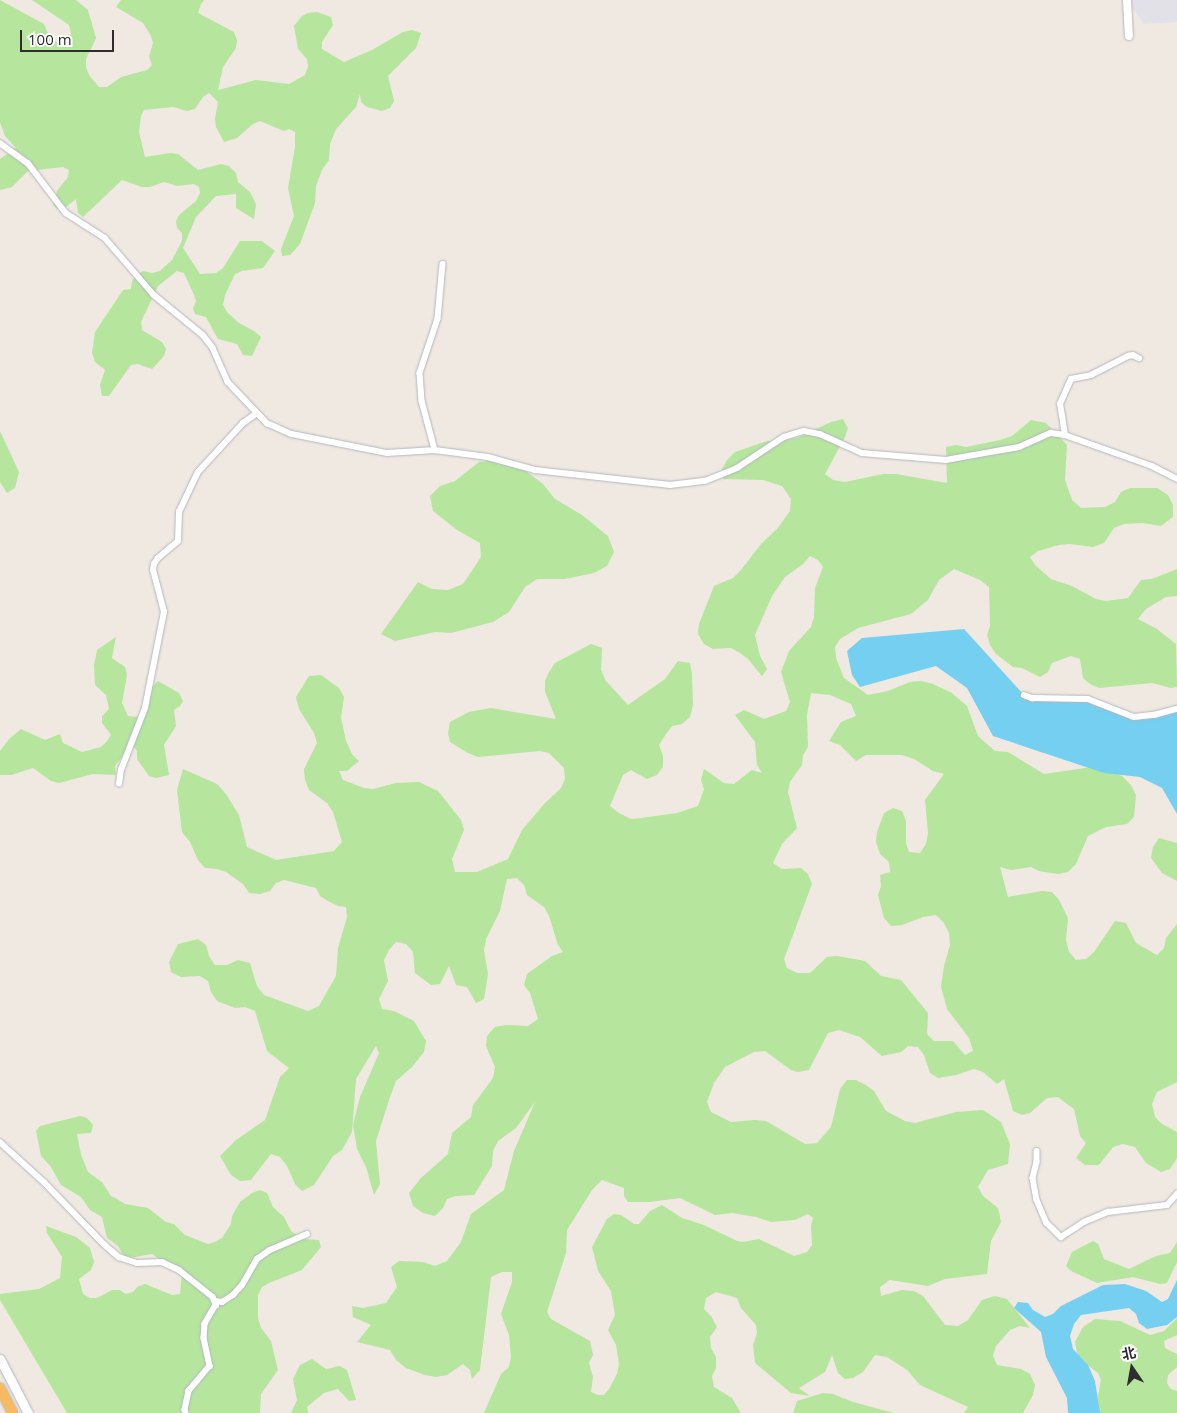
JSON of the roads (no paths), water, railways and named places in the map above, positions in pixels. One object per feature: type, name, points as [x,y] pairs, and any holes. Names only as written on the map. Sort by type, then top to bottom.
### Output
[{"type":"highway","points":[[0,1388],[13,1413]]},
{"type":"main road","points":[[0,1359],[28,1413]]},
{"type":"street","points":[[1127,0],[1129,36]]},
{"type":"street","points":[[0,143],[28,163],[66,213],[105,238],[154,295],[203,335],[213,348],[228,382],[256,414],[267,423],[292,434],[387,453],[435,450],[488,456],[535,470],[670,485],[705,481],[737,468],[784,437],[804,431],[820,434],[862,453],[946,460],[1020,447],[1051,433],[1065,435],[1152,466],[1177,479]]},
{"type":"street","points":[[435,450],[422,401],[420,373],[438,319],[443,264]]},
{"type":"street","points":[[1065,435],[1060,404],[1072,379],[1091,375],[1128,356],[1133,355],[1139,358]]},
{"type":"street","points":[[119,784],[121,770],[145,708],[164,612],[153,570],[154,564],[158,558],[178,541],[179,512],[198,472],[243,423],[256,414]]},
{"type":"street","points":[[1024,695],[1032,698],[1088,699],[1134,717],[1154,715],[1177,709]]},
{"type":"street","points":[[0,1142],[45,1183],[119,1257],[137,1263],[162,1262],[179,1270],[213,1297],[216,1305],[205,1324],[204,1338],[210,1366],[189,1391],[186,1413]]},
{"type":"street","points":[[1037,1151],[1037,1162],[1033,1178],[1037,1200],[1047,1223],[1061,1237],[1084,1222],[1108,1212],[1167,1205],[1177,1194]]},
{"type":"street","points":[[215,1301],[222,1302],[233,1295],[242,1285],[257,1259],[270,1250],[307,1234]]},
{"type":"water","points":[[964,629],[1024,695],[1088,699],[1134,717],[1177,709],[1177,814],[1162,788],[1140,777],[1104,773],[993,736],[967,688],[936,666],[860,687],[852,675],[847,651],[862,638]]},
{"type":"water","points":[[1177,1280],[1177,1317],[1167,1325],[1147,1329],[1139,1323],[1136,1314],[1129,1308],[1081,1315],[1074,1324],[1070,1336],[1073,1349],[1088,1365],[1095,1381],[1100,1413],[1068,1413],[1067,1398],[1046,1357],[1041,1332],[1014,1308],[1018,1302],[1028,1303],[1033,1310],[1045,1317],[1053,1314],[1061,1306],[1103,1285],[1125,1284],[1146,1291],[1162,1302],[1168,1299]]}]
